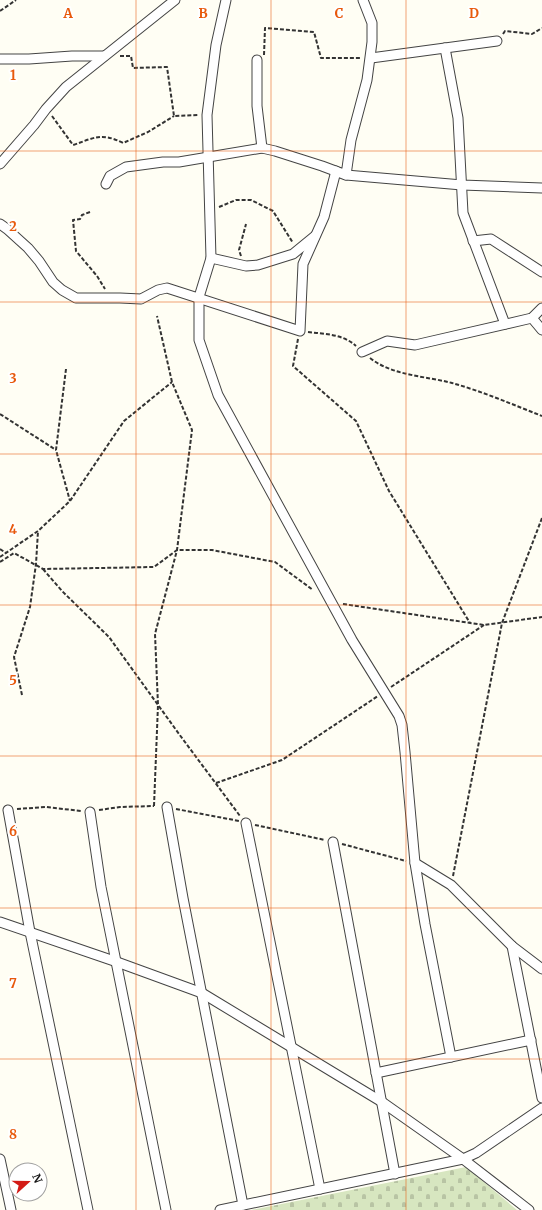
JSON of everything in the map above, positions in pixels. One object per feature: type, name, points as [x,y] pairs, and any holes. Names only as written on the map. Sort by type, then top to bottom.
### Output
[{"type":"street","points":[[0,164],[66,87],[175,0]]},
{"type":"street","points":[[226,0],[216,46],[207,115],[211,258],[199,297],[199,340],[218,395],[352,640],[399,716],[402,725],[415,863],[425,924],[452,1056]]},
{"type":"street","points":[[346,175],[351,140],[367,80],[371,58],[372,23],[363,0]]},
{"type":"street","points":[[371,58],[497,41]]},
{"type":"street","points":[[445,48],[458,118],[463,213],[505,324]]},
{"type":"street","points":[[0,59],[104,56]]},
{"type":"street","points":[[258,60],[257,106],[262,148]]},
{"type":"street","points":[[106,184],[110,176],[126,167],[163,162],[179,162],[262,148],[346,175],[462,185],[542,188]]},
{"type":"street","points":[[0,224],[28,248],[53,282],[62,290],[76,298],[141,299],[158,290],[167,288],[199,297],[300,331],[303,264],[318,234],[336,171]]},
{"type":"street","points":[[211,258],[246,266],[258,265],[286,257],[298,251],[318,234]]},
{"type":"street","points":[[473,241],[491,239],[542,272]]},
{"type":"street","points":[[362,352],[387,341],[415,345],[532,318],[542,308]]},
{"type":"street","points":[[532,318],[542,330]]},
{"type":"street","points":[[167,807],[243,1205]]},
{"type":"street","points":[[8,810],[30,932],[88,1210]]},
{"type":"street","points":[[90,812],[101,887],[166,1210]]},
{"type":"street","points":[[246,823],[320,1189]]},
{"type":"street","points":[[333,842],[395,1174]]},
{"type":"street","points":[[415,863],[451,885],[512,946],[542,969]]},
{"type":"street","points":[[0,922],[202,993],[382,1102],[463,1159],[529,1210]]},
{"type":"street","points":[[512,946],[542,1098]]},
{"type":"street","points":[[376,1073],[531,1040]]},
{"type":"street","points":[[220,1210],[463,1159],[476,1153],[542,1108]]},
{"type":"street","points":[[0,1159],[11,1210]]},
{"type":"path","points":[[0,11],[16,0]]},
{"type":"path","points":[[258,60],[264,55],[265,28],[314,32],[321,58],[371,58]]},
{"type":"path","points":[[497,41],[505,31],[532,34],[542,28]]},
{"type":"path","points":[[104,56],[131,56],[133,68],[167,67],[174,116]]},
{"type":"path","points":[[46,109],[73,145],[101,136],[113,138],[123,143],[148,132],[174,116],[207,115]]},
{"type":"path","points":[[210,206],[219,207],[236,200],[252,200],[273,211],[298,251]]},
{"type":"path","points":[[90,212],[82,215],[80,219],[73,220],[76,251],[97,276],[105,290],[120,298]]},
{"type":"path","points":[[246,224],[238,250],[246,266]]},
{"type":"path","points":[[154,806],[158,705],[155,634],[177,550],[192,430],[172,382],[158,316]]},
{"type":"path","points":[[470,623],[389,491],[356,421],[293,366],[300,331],[339,336],[352,342],[373,360],[392,369],[452,383],[542,416]]},
{"type":"path","points":[[66,369],[56,450],[70,501]]},
{"type":"path","points":[[0,557],[38,531],[70,501],[124,421],[172,382]]},
{"type":"path","points":[[0,414],[56,450]]},
{"type":"path","points":[[451,885],[502,622],[542,518]]},
{"type":"path","points":[[22,695],[14,657],[30,607],[36,564],[38,531]]},
{"type":"path","points":[[0,550],[6,553]]},
{"type":"path","points":[[43,569],[154,567],[177,550],[212,550],[275,562],[331,602],[484,625],[542,617]]},
{"type":"path","points":[[0,562],[14,553],[36,564],[43,569],[62,591],[109,636],[158,705],[246,823]]},
{"type":"path","points":[[216,783],[282,760],[484,625]]},
{"type":"path","points":[[8,810],[46,807],[90,812],[120,807],[167,807],[333,842],[415,863]]},
{"type":"green space","points":[[466,1167],[517,1210],[251,1210]]}]
